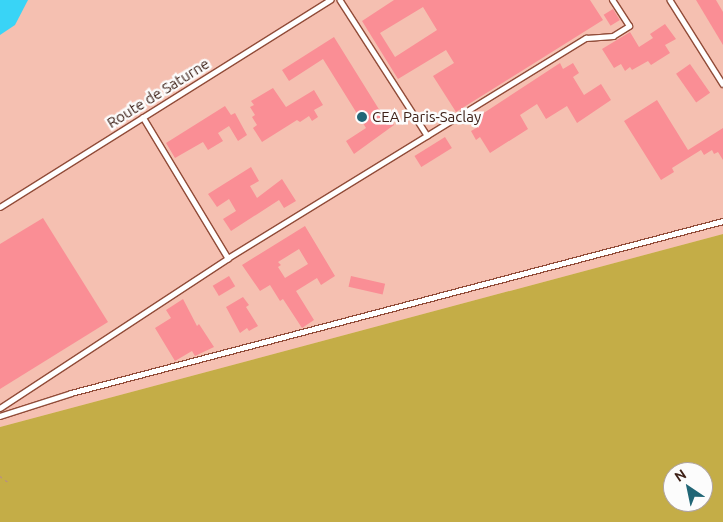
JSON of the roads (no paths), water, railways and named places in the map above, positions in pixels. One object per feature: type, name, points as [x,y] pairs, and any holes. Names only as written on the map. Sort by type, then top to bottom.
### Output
[{"type":"lane","name":"Route de Saturne","points":[[0,207],[330,0]]},
{"type":"lane","points":[[340,0],[428,135]]},
{"type":"lane","points":[[0,408],[228,258],[586,38],[613,36],[629,26],[612,0]]},
{"type":"lane","points":[[670,0],[723,84]]},
{"type":"lane","points":[[142,117],[228,258]]},
{"type":"lane","points":[[0,416],[71,393],[723,220]]},
{"type":"water","points":[[0,0],[28,0],[15,25],[0,35]]},
{"type":"place","name":"CEA Paris-Saclay","points":[[362,117]]}]
